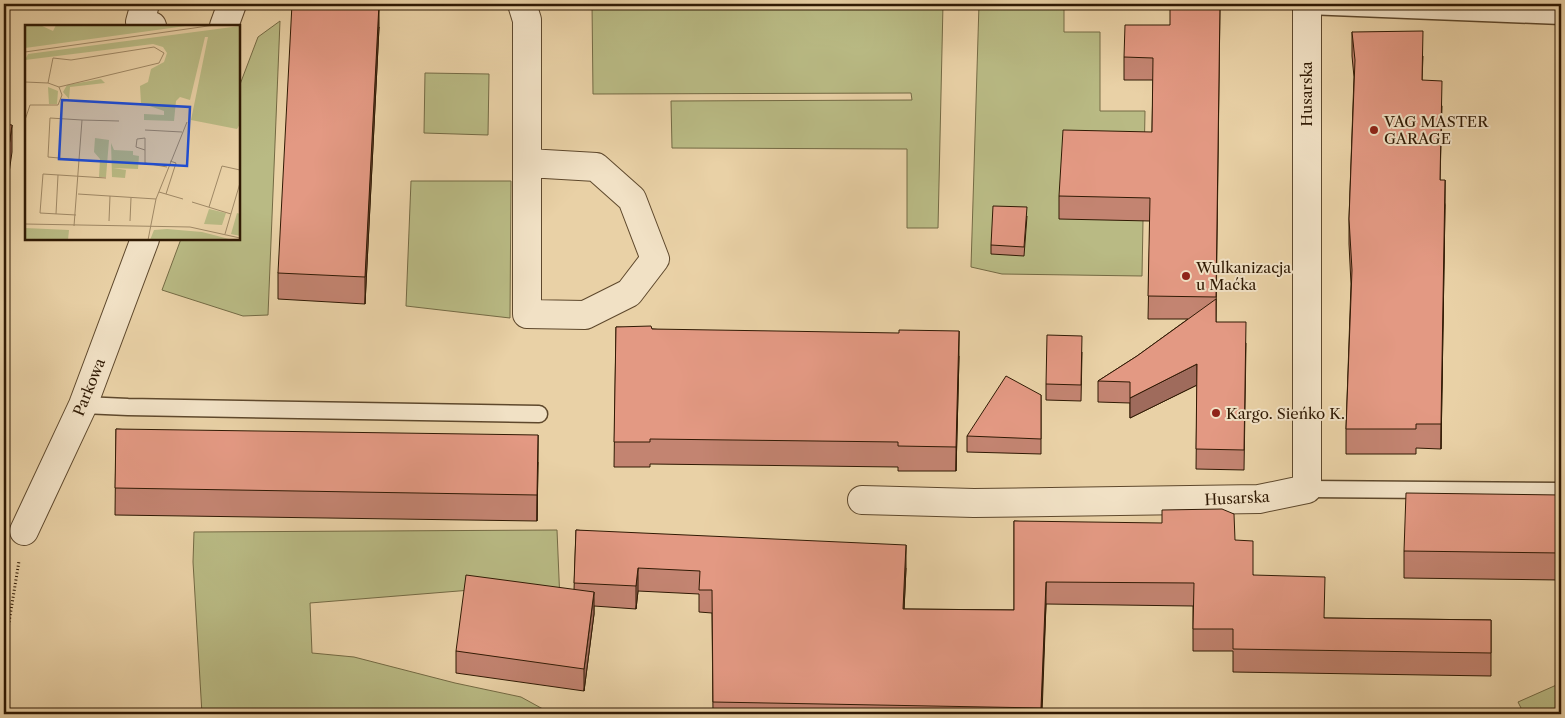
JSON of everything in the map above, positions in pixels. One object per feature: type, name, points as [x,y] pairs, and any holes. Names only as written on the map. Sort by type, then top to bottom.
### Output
[{"type":"street","points":[[145,4],[140,22],[149,25]]},
{"type":"street","points":[[224,25],[232,4]]},
{"type":"street","points":[[522,4],[527,20],[526,314],[585,315],[629,293],[655,258],[632,200],[596,168],[528,163]]},
{"type":"street","name":"Husarska","points":[[862,500],[984,503],[1259,500],[1307,489],[1307,5]]},
{"type":"street","name":"Parkowa","points":[[24,531],[83,405],[145,240]]},
{"type":"lane","points":[[1307,5],[1561,16]]},
{"type":"lane","points":[[83,405],[539,414]]},
{"type":"lane","points":[[1307,489],[1561,491]]},
{"type":"path","points":[[4,653],[24,531]]},
{"type":"green space","points":[[592,4],[943,4],[938,228],[907,228],[907,149],[672,148],[671,101],[912,100],[911,93],[593,94]]},
{"type":"green space","points":[[979,4],[1064,4],[1064,32],[1100,32],[1100,111],[1145,111],[1142,276],[1002,274],[971,267]]},
{"type":"green space","points":[[280,21],[268,315],[243,316],[162,290],[181,240],[240,240],[240,84],[258,37]]},
{"type":"green space","points":[[425,73],[489,74],[488,135],[424,133]]},
{"type":"green space","points":[[411,181],[511,181],[510,318],[406,306]]},
{"type":"green space","points":[[557,530],[560,602],[471,590],[310,603],[312,653],[354,657],[455,683],[521,697],[552,714],[202,714],[193,562],[194,532]]},
{"type":"green space","points":[[1561,683],[1561,714],[1524,714],[1518,702]]},
{"type":"building","points":[[292,4],[379,4],[365,277],[278,273]]},
{"type":"building","points":[[1170,4],[1220,4],[1216,297],[1148,296],[1150,198],[1059,196],[1063,130],[1152,132],[1153,58],[1124,57],[1125,25],[1170,25]]},
{"type":"building","points":[[1423,31],[1422,80],[1442,81],[1440,180],[1445,180],[1441,424],[1416,424],[1416,429],[1346,429],[1352,270],[1349,219],[1355,60],[1352,32]]},
{"type":"building","points":[[4,124],[12,125],[4,182]]},
{"type":"building","points":[[993,206],[1027,207],[1024,247],[991,245]]},
{"type":"building","points":[[1216,299],[1216,322],[1246,322],[1244,450],[1196,449],[1197,364],[1130,398],[1130,382],[1098,381],[1137,356]]},
{"type":"building","points":[[651,326],[652,329],[899,333],[899,330],[959,331],[956,447],[898,446],[898,442],[650,439],[650,442],[614,442],[616,327]]},
{"type":"building","points":[[1047,335],[1082,336],[1081,385],[1046,384]]},
{"type":"building","points":[[1006,376],[1041,395],[1041,439],[967,436]]},
{"type":"building","points":[[116,429],[538,435],[537,495],[115,488]]},
{"type":"building","points":[[1406,493],[1561,495],[1561,553],[1404,551]]},
{"type":"building","points":[[1222,509],[1234,514],[1235,540],[1253,541],[1253,575],[1325,577],[1324,618],[1491,620],[1491,653],[1233,649],[1233,629],[1193,629],[1194,583],[1046,582],[1041,708],[713,702],[712,590],[699,590],[700,571],[638,568],[636,586],[574,583],[576,530],[906,545],[903,609],[1014,610],[1014,521],[1162,523],[1162,510]]},
{"type":"building","points":[[466,575],[594,592],[584,669],[456,651]]},
{"type":"place","name":"VAG MASTER GARAGE","points":[[1374,130]]},
{"type":"place","name":"Wulkanizacja u Maćka","points":[[1186,276]]},
{"type":"place","name":"Kargo. Sieńko K.","points":[[1216,413]]}]
